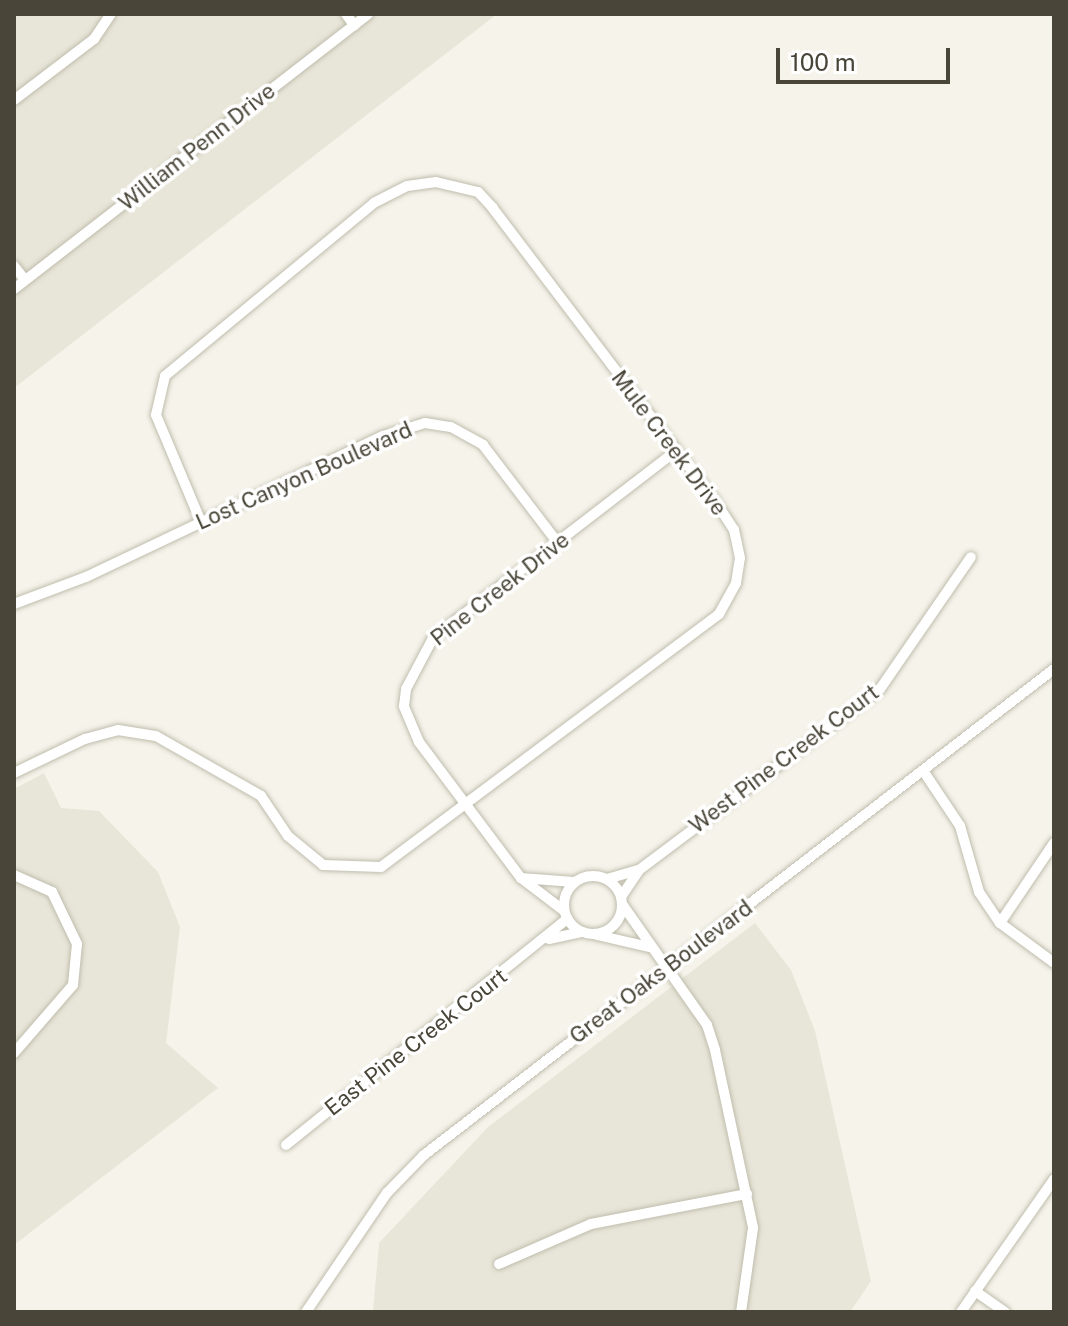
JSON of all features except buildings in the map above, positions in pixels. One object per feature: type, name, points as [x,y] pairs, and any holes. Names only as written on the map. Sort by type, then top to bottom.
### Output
[{"type":"street","points":[[14,100],[94,39],[111,14]]},
{"type":"street","points":[[346,14],[354,25]]},
{"type":"street","name":"William Penn Drive","points":[[14,289],[368,14]]},
{"type":"street","name":"Mule Creek Drive","points":[[14,773],[85,739],[118,730],[156,736],[261,796],[288,836],[338,869],[366,870],[395,861],[588,717],[729,600],[740,558],[734,530],[478,192],[436,182],[407,186],[374,203],[165,376],[156,415],[201,522]]},
{"type":"street","points":[[14,266],[25,280]]},
{"type":"street","name":"Lost Canyon Boulevard","points":[[14,604],[201,522],[383,436],[425,423],[451,427],[483,445],[558,543]]},
{"type":"street","name":"Pine Creek Drive","points":[[565,915],[521,878],[465,807],[410,726],[406,689],[433,638],[676,451]]},
{"type":"street","name":"West Pine Creek Court","points":[[607,879],[639,870],[880,689],[971,557]]},
{"type":"street","name":"Great Oaks Boulevard","points":[[306,1312],[387,1193],[424,1155],[1054,669]]},
{"type":"street","points":[[924,772],[960,826],[979,892],[1000,923],[1054,963]]},
{"type":"street","points":[[1000,923],[1054,843]]},
{"type":"street","name":"West Pine Creek Court","points":[[622,900],[639,870]]},
{"type":"street","points":[[14,875],[52,892],[77,944],[73,985],[14,1053]]},
{"type":"street","points":[[521,878],[574,882],[590,875],[607,879],[649,947],[707,1025],[753,1228],[741,1312]]},
{"type":"street","points":[[574,882],[565,915],[582,932],[649,947]]},
{"type":"street","points":[[595,934],[618,921],[622,900]]},
{"type":"street","name":"East Pine Creek Court","points":[[286,1145],[547,940],[565,915]]},
{"type":"street","name":"East Pine Creek Court","points":[[547,940],[582,932]]},
{"type":"street","points":[[961,1312],[1054,1179]]},
{"type":"street","points":[[499,1264],[591,1224],[747,1194]]},
{"type":"street","points":[[975,1291],[1005,1312]]},
{"type":"shaded area","points":[[14,14],[497,14],[14,388]]},
{"type":"shaded area","points":[[44,773],[61,808],[99,811],[158,872],[180,927],[166,1043],[218,1088],[14,1245],[14,789]]},
{"type":"shaded area","points":[[755,923],[791,970],[815,1031],[871,1281],[850,1312],[373,1312],[379,1243],[488,1127]]}]
